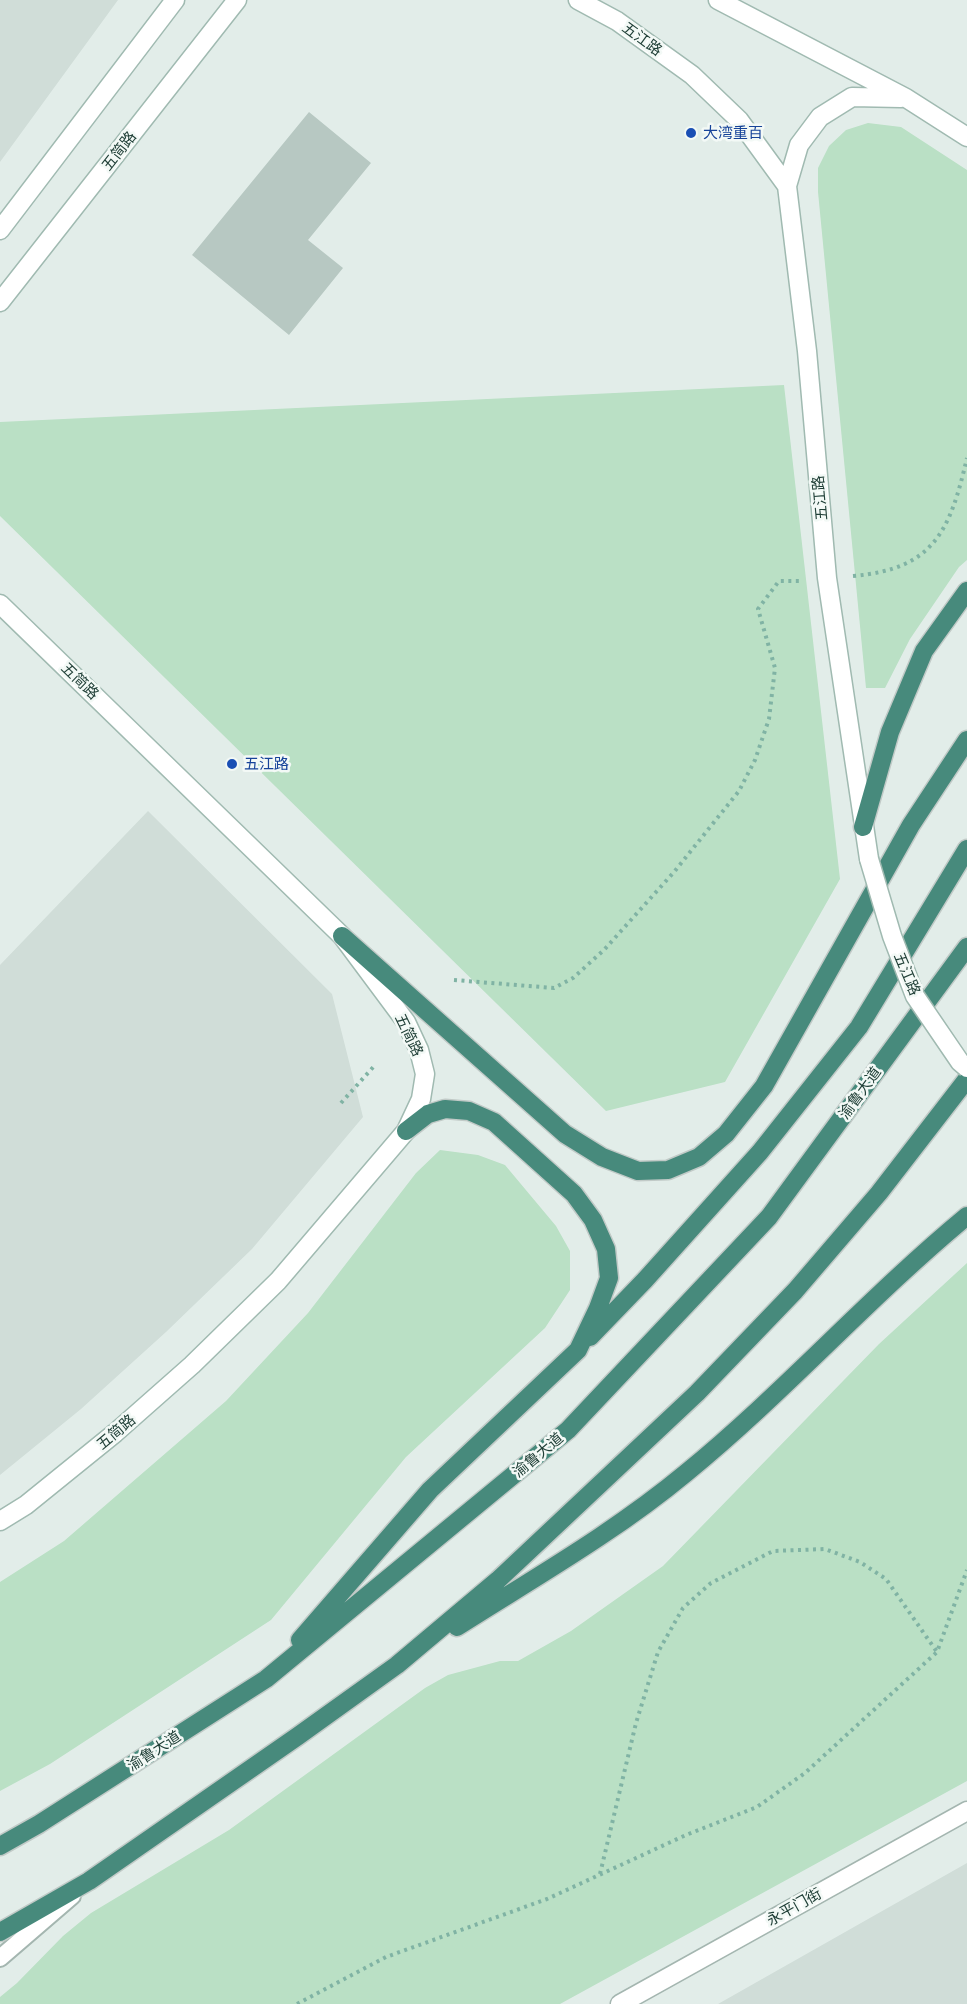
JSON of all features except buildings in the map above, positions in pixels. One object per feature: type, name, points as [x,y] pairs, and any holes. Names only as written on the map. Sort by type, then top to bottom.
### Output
[{"type":"highway","points":[[863,827],[890,732],[924,651],[967,591]]},
{"type":"highway","points":[[342,936],[565,1134],[602,1157],[638,1171],[668,1170],[699,1157],[726,1134],[764,1086],[911,825],[967,740]]},
{"type":"highway","points":[[266,1679],[430,1490],[578,1350],[645,1280],[760,1152],[860,1027],[967,849]]},
{"type":"highway","name":"渝鲁大道","points":[[0,1846],[39,1824],[266,1679],[568,1430],[769,1217],[967,947]]},
{"type":"highway","points":[[397,1665],[498,1580],[697,1393],[795,1291],[879,1193],[967,1079]]},
{"type":"highway","points":[[406,1131],[428,1114],[445,1109],[469,1111],[494,1122],[574,1194],[593,1220],[606,1249],[609,1278],[578,1350]]},
{"type":"highway","points":[[0,1932],[89,1881],[397,1665],[623,1520],[685,1475],[741,1427],[906,1269],[967,1216]]},
{"type":"main road","points":[[0,230],[175,0]]},
{"type":"main road","name":"五简路","points":[[0,302],[237,0]]},
{"type":"main road","name":"五江路","points":[[578,0],[617,21],[692,75],[739,120],[787,186],[807,351],[827,578],[869,859],[892,936],[915,996],[960,1062],[967,1068]]},
{"type":"main road","points":[[718,0],[906,98],[967,137]]},
{"type":"main road","points":[[787,186],[799,145],[820,117],[852,97],[906,98]]},
{"type":"main road","name":"五简路","points":[[0,604],[342,936],[406,1022],[419,1050],[425,1074],[421,1099],[406,1131],[278,1281],[192,1365],[115,1433],[26,1505],[0,1521]]},
{"type":"main road","name":"永平门街","points":[[621,2004],[967,1811]]},
{"type":"lane","points":[[0,1958],[89,1881]]},
{"type":"path","points":[[849,576],[875,574],[898,567],[919,557],[936,542],[947,524],[958,495],[967,458]]},
{"type":"path","points":[[454,980],[554,988],[573,978],[604,950],[674,872],[739,791],[755,760],[770,719],[775,668],[758,609],[779,581],[806,580]]},
{"type":"path","points":[[341,1103],[376,1064]]},
{"type":"path","points":[[600,1874],[636,1723],[658,1653],[682,1608],[711,1583],[773,1551],[825,1549],[860,1562],[885,1579],[937,1652]]},
{"type":"path","points":[[297,2004],[386,1957],[547,1899],[686,1835],[757,1807],[805,1773],[937,1652],[967,1570]]},
{"type":"shaded area","points":[[0,0],[118,0],[0,162]]},
{"type":"shaded area","points":[[148,811],[332,994],[363,1117],[252,1249],[166,1332],[81,1409],[0,1475],[0,965]]},
{"type":"shaded area","points":[[967,1863],[967,2004],[718,2004]]},
{"type":"green space","points":[[868,123],[901,127],[967,170],[967,560],[959,567],[910,639],[885,688],[866,688],[818,192],[818,168],[829,146],[846,130]]},
{"type":"green space","points":[[784,385],[840,879],[725,1082],[606,1111],[0,516],[0,422]]},
{"type":"green space","points":[[440,1150],[478,1155],[505,1165],[556,1226],[570,1251],[570,1290],[545,1328],[406,1457],[271,1620],[50,1764],[0,1791],[0,1582],[64,1541],[226,1401],[308,1313],[416,1173]]},
{"type":"green space","points":[[967,1263],[967,1781],[560,2004],[0,2004],[0,1997],[63,1936],[91,1913],[229,1830],[425,1688],[448,1675],[500,1661],[518,1661],[571,1631],[663,1566],[879,1344]]},
{"type":"place","name":"大湾重百","points":[[691,133]]},
{"type":"place","name":"五江路","points":[[232,764]]}]
